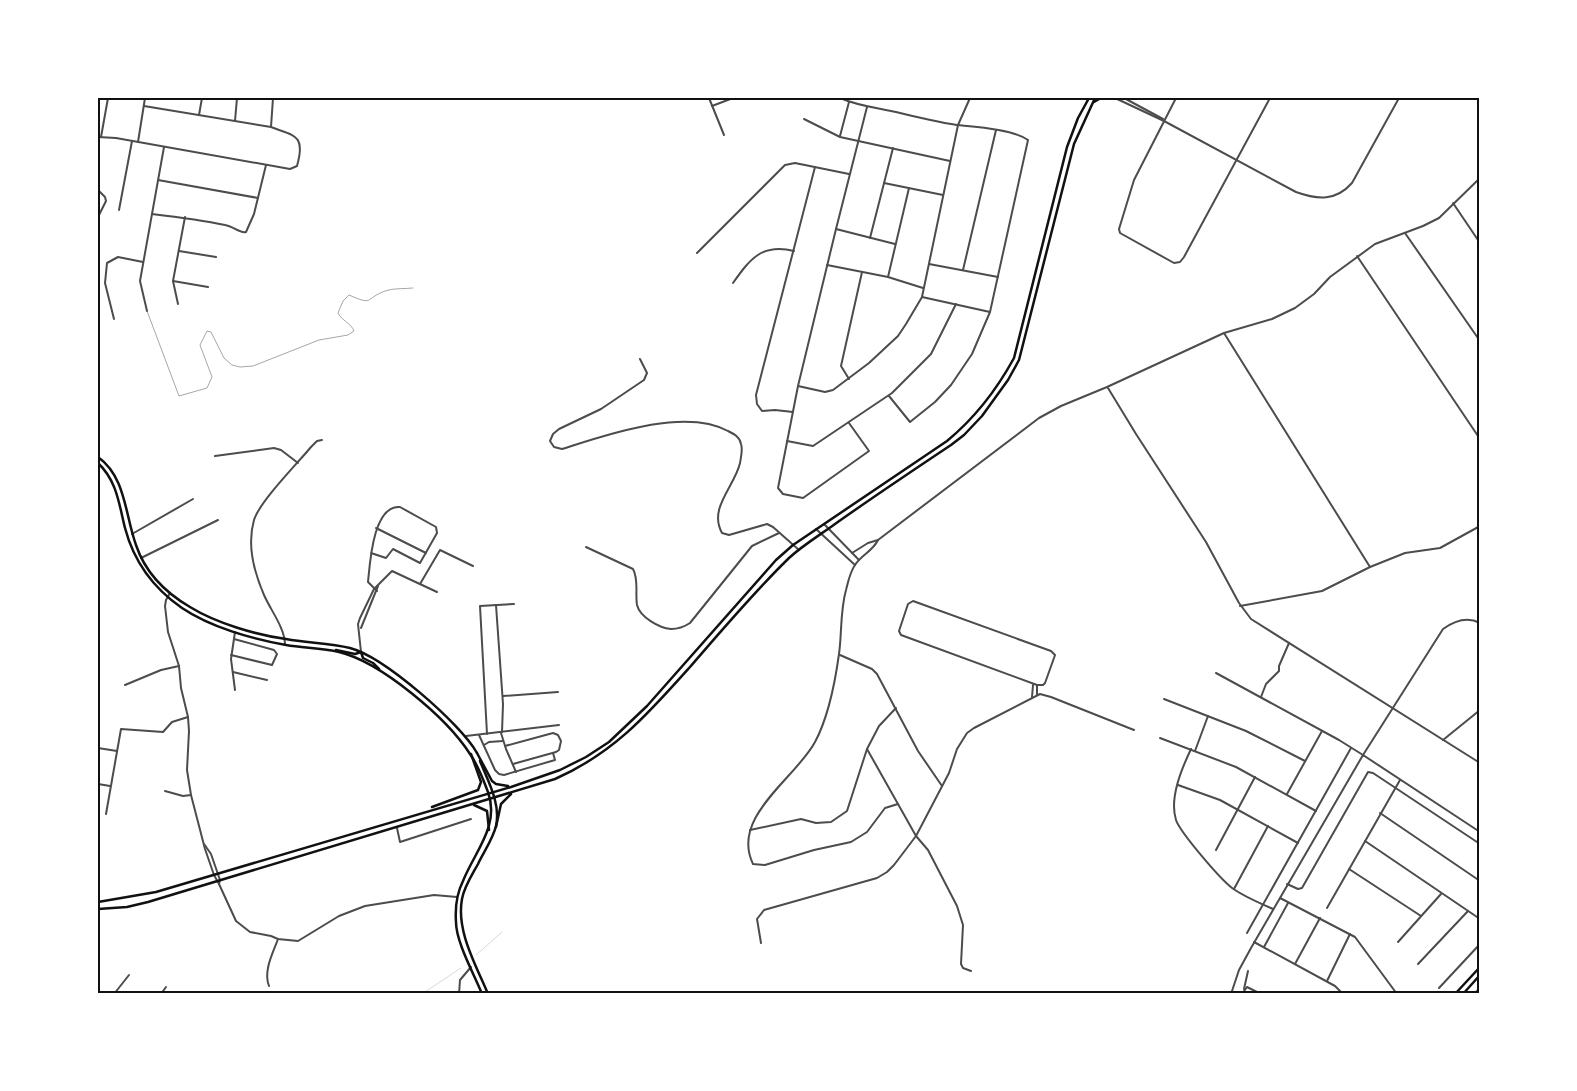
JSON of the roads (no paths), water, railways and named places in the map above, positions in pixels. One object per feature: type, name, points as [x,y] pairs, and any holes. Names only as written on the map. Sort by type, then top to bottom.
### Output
[{"type":"main road","points":[[98,902],[140,896],[426,810],[511,787],[560,770],[586,757],[609,742],[646,706],[776,560],[793,545],[947,441],[975,415],[1004,377],[1014,358],[1067,147],[1088,98]]},
{"type":"main road","points":[[98,909],[127,907],[148,902],[515,792],[575,770],[618,742],[660,700],[762,585],[799,550],[964,435],[982,416],[1008,380],[1019,360],[1074,144],[1095,98]]},
{"type":"main road","points":[[1091,106],[1101,98]]},
{"type":"main road","points":[[98,457],[110,468],[117,479],[132,534],[141,558],[153,576],[170,594],[209,617],[239,628],[285,639],[339,646],[361,652],[382,664],[424,696],[466,736],[492,781],[496,784],[511,787]]},
{"type":"main road","points":[[98,463],[113,482],[126,531],[139,564],[148,577],[167,597],[207,622],[235,632],[285,645],[339,650],[358,654],[361,652]]},
{"type":"main road","points":[[328,650],[348,655],[383,673]]},
{"type":"main road","points":[[361,652],[363,658],[373,663],[410,693],[441,720],[460,740],[471,754],[488,793],[492,813],[489,830],[463,880],[457,897],[456,922],[458,936],[482,994]]},
{"type":"main road","points":[[477,753],[494,798],[497,812],[496,827]]},
{"type":"main road","points":[[426,810],[478,790],[481,782],[471,754]]},
{"type":"main road","points":[[488,994],[464,934],[462,899],[496,827],[501,804],[515,792]]},
{"type":"main road","points":[[472,805],[487,811],[489,830]]},
{"type":"main road","points":[[1455,994],[1480,967]]},
{"type":"main road","points":[[1463,994],[1479,975]]},
{"type":"street","points":[[101,137],[108,98]]},
{"type":"street","points":[[138,142],[145,98]]},
{"type":"street","points":[[199,115],[202,98]]},
{"type":"street","points":[[235,121],[237,98]]},
{"type":"street","points":[[271,127],[273,98]]},
{"type":"street","points":[[709,98],[724,135]]},
{"type":"street","points":[[712,106],[733,98]]},
{"type":"street","points":[[840,98],[849,102],[958,125],[978,126],[996,130],[1027,138],[1029,142],[990,312],[972,354],[952,385],[936,402],[910,422],[889,396]]},
{"type":"street","points":[[798,386],[825,392],[833,390],[869,363],[898,336],[922,297],[958,125],[970,98]]},
{"type":"street","points":[[1115,98],[1164,121],[1296,192],[1319,198],[1338,194],[1352,183],[1399,98]]},
{"type":"street","points":[[1124,98],[1160,116],[1164,121]]},
{"type":"street","points":[[1176,98],[1134,180],[1119,229],[1120,234],[1174,263],[1180,262],[1184,257],[1270,98]]},
{"type":"street","points":[[840,136],[849,102]]},
{"type":"street","points":[[98,138],[132,141],[293,169],[297,166],[299,145],[294,135],[271,127],[144,106]]},
{"type":"street","points":[[849,422],[869,451],[803,498],[783,494],[778,488],[798,386],[868,106]]},
{"type":"street","points":[[804,119],[840,136],[950,161]]},
{"type":"street","points":[[963,270],[996,130]]},
{"type":"street","points":[[119,210],[132,141]]},
{"type":"street","points":[[146,311],[140,281],[164,147]]},
{"type":"street","points":[[870,238],[893,148]]},
{"type":"street","points":[[697,253],[785,165],[795,163],[850,174]]},
{"type":"street","points":[[152,214],[185,217],[231,226],[243,233],[246,232],[250,226],[266,165]]},
{"type":"street","points":[[793,412],[762,411],[757,404],[756,395],[815,167]]},
{"type":"street","points":[[852,553],[868,543],[878,540],[1039,418],[1061,406],[1224,333],[1272,319],[1295,308],[1309,298],[1330,277],[1375,244],[1438,218],[1480,178]]},
{"type":"street","points":[[158,180],[258,198]]},
{"type":"street","points":[[884,183],[943,196]]},
{"type":"street","points":[[888,277],[909,188]]},
{"type":"street","points":[[98,190],[105,197],[106,201],[98,217]]},
{"type":"street","points":[[1453,203],[1480,243]]},
{"type":"street","points":[[178,304],[173,281],[185,217]]},
{"type":"street","points":[[836,230],[896,244]]},
{"type":"street","points":[[1405,233],[1480,341]]},
{"type":"street","points":[[733,283],[745,266],[767,249],[780,247],[794,251]]},
{"type":"street","points":[[179,251],[216,257]]},
{"type":"street","points":[[1357,256],[1480,439]]},
{"type":"street","points":[[114,319],[105,283],[107,263],[118,257],[143,262]]},
{"type":"street","points":[[928,264],[998,277]]},
{"type":"street","points":[[827,265],[888,277],[923,288]]},
{"type":"street","points":[[848,379],[841,366],[862,272]]},
{"type":"street","points":[[173,281],[208,287]]},
{"type":"street","points":[[922,297],[990,312]]},
{"type":"street","points":[[788,441],[813,446],[889,396],[931,354],[956,304]]},
{"type":"street","points":[[1224,333],[1370,567]]},
{"type":"street","points":[[640,359],[647,373],[644,380],[601,409],[559,429],[553,434],[550,442],[554,447],[562,449],[623,430],[657,423],[696,422],[720,426],[735,434],[741,443],[742,452],[739,465],[718,510],[718,525],[722,533],[729,534],[764,524],[770,526],[799,550]]},
{"type":"street","points":[[1107,387],[1206,542],[1240,606],[1252,619],[1480,763]]},
{"type":"street","points":[[285,645],[285,639],[263,594],[250,545],[254,519],[264,502],[298,462],[317,441],[322,440]]},
{"type":"street","points":[[216,456],[274,448],[281,450],[298,462]]},
{"type":"street","points":[[132,534],[192,499]]},
{"type":"street","points":[[371,553],[386,558],[393,549],[420,563],[438,530],[436,527],[400,507],[394,507],[387,512],[376,528],[371,553],[368,582],[375,590]]},
{"type":"street","points":[[141,558],[218,520]]},
{"type":"street","points":[[824,524],[859,560]]},
{"type":"street","points":[[1240,606],[1322,591],[1370,567],[1406,553],[1440,548],[1480,526]]},
{"type":"street","points":[[376,528],[426,553]]},
{"type":"street","points":[[816,529],[854,565]]},
{"type":"street","points":[[586,547],[633,570],[636,579],[637,604],[642,614],[663,627],[677,628],[690,624],[752,546],[779,533]]},
{"type":"street","points":[[878,540],[875,546],[854,565],[845,592],[839,654],[827,712],[814,744],[764,804],[750,830],[748,848],[750,858],[753,864],[765,865],[814,850],[851,842],[868,832],[884,808],[898,804]]},
{"type":"street","points":[[420,584],[440,550],[473,566]]},
{"type":"street","points":[[361,652],[360,630],[363,619],[375,590],[392,571],[437,592]]},
{"type":"street","points":[[170,594],[167,597],[165,606],[168,632],[179,666],[181,688],[188,717],[187,770],[191,795],[203,842],[216,881],[236,921],[242,928],[278,939],[298,941],[339,916],[365,906],[434,895],[457,897]]},
{"type":"street","points":[[913,601],[1051,651],[1055,655],[1043,685],[1033,684],[901,635],[899,631],[908,604],[913,601]]},
{"type":"street","points":[[486,734],[480,606],[514,604]]},
{"type":"street","points":[[496,605],[502,696],[502,732],[505,746],[516,772]]},
{"type":"street","points":[[1231,994],[1239,970],[1287,884],[1363,755],[1443,629],[1459,620],[1479,621]]},
{"type":"street","points":[[235,632],[232,655],[235,690]]},
{"type":"street","points":[[232,655],[272,665],[278,654],[274,650],[234,639]]},
{"type":"street","points":[[1260,698],[1266,684],[1279,671],[1279,666],[1290,643]]},
{"type":"street","points":[[839,654],[872,669],[878,674],[918,751],[942,786]]},
{"type":"street","points":[[125,684],[160,670],[179,666]]},
{"type":"street","points":[[233,672],[267,680]]},
{"type":"street","points":[[1216,673],[1351,747],[1480,832]]},
{"type":"street","points":[[1032,697],[1033,684]]},
{"type":"street","points":[[1037,685],[1037,696]]},
{"type":"street","points":[[502,696],[558,692]]},
{"type":"street","points":[[761,943],[757,919],[764,910],[877,878],[894,866],[916,836],[949,773],[957,749],[967,733],[974,728],[1032,697],[1044,695],[1134,730]]},
{"type":"street","points":[[1164,699],[1254,734],[1305,761]]},
{"type":"street","points":[[750,830],[801,819],[816,823],[830,822],[847,811],[867,749],[880,726],[896,708]]},
{"type":"street","points":[[1443,740],[1480,710]]},
{"type":"street","points":[[1195,751],[1208,716]]},
{"type":"street","points":[[106,814],[122,728],[146,732],[163,732],[172,722],[188,717]]},
{"type":"street","points":[[466,736],[559,725]]},
{"type":"street","points":[[1287,794],[1322,731]]},
{"type":"street","points":[[505,746],[542,735],[555,734],[560,741],[559,750],[553,753],[513,764]]},
{"type":"street","points":[[479,735],[495,770],[499,774],[504,775],[555,760],[553,753]]},
{"type":"street","points":[[1160,738],[1236,767],[1316,810]]},
{"type":"street","points":[[484,745],[489,742],[504,741]]},
{"type":"street","points":[[1248,933],[1351,747]]},
{"type":"street","points":[[98,748],[117,751]]},
{"type":"street","points":[[867,749],[916,836],[928,850],[957,906],[963,925],[961,964],[963,968],[972,972]]},
{"type":"street","points":[[1191,749],[1182,767],[1178,785],[1174,809],[1178,824],[1218,874],[1234,890],[1273,909]]},
{"type":"street","points":[[1287,884],[1298,889],[1302,888],[1366,773],[1373,773],[1480,844]]},
{"type":"street","points":[[1216,850],[1255,776]]},
{"type":"street","points":[[1327,908],[1394,787],[1400,780]]},
{"type":"street","points":[[98,784],[111,786]]},
{"type":"street","points":[[1178,785],[1220,800],[1298,843]]},
{"type":"street","points":[[165,790],[183,796],[191,795]]},
{"type":"street","points":[[1380,813],[1480,881]]},
{"type":"street","points":[[397,828],[400,842],[471,819]]},
{"type":"street","points":[[1234,890],[1268,826]]},
{"type":"street","points":[[1364,841],[1480,919]]},
{"type":"street","points":[[203,842],[211,854],[220,880],[219,884]]},
{"type":"street","points":[[1349,869],[1421,916]]},
{"type":"street","points":[[1398,942],[1442,893]]},
{"type":"street","points":[[1280,898],[1357,939],[1397,994]]},
{"type":"street","points":[[1264,947],[1288,902]]},
{"type":"street","points":[[1418,964],[1468,911]]},
{"type":"street","points":[[1295,964],[1320,918]]},
{"type":"street","points":[[1326,981],[1350,934]]},
{"type":"street","points":[[269,986],[267,981],[268,969],[278,939]]},
{"type":"street","points":[[1254,942],[1339,988],[1343,994]]},
{"type":"street","points":[[1439,988],[1480,944]]},
{"type":"street","points":[[458,994],[460,980],[471,967]]},
{"type":"street","points":[[1242,994],[1248,971]]},
{"type":"street","points":[[114,994],[129,975]]},
{"type":"street","points":[[161,994],[166,987]]},
{"type":"street","points":[[1244,989],[1250,988],[1261,994]]},
{"type":"street","points":[[1474,994],[1480,988]]},
{"type":"street","points":[[985,994],[986,992],[991,994]]},
{"type":"lane","points":[[146,311],[179,396],[207,388],[212,378],[200,345],[207,331],[211,332],[224,358],[232,365],[240,367],[253,366],[319,340],[348,336],[354,331],[338,313],[343,301],[349,294],[362,301],[368,301],[388,290],[413,288]]},
{"type":"waterway","points":[[476,955],[502,932]]},
{"type":"waterway","points":[[422,994],[461,968]]}]
